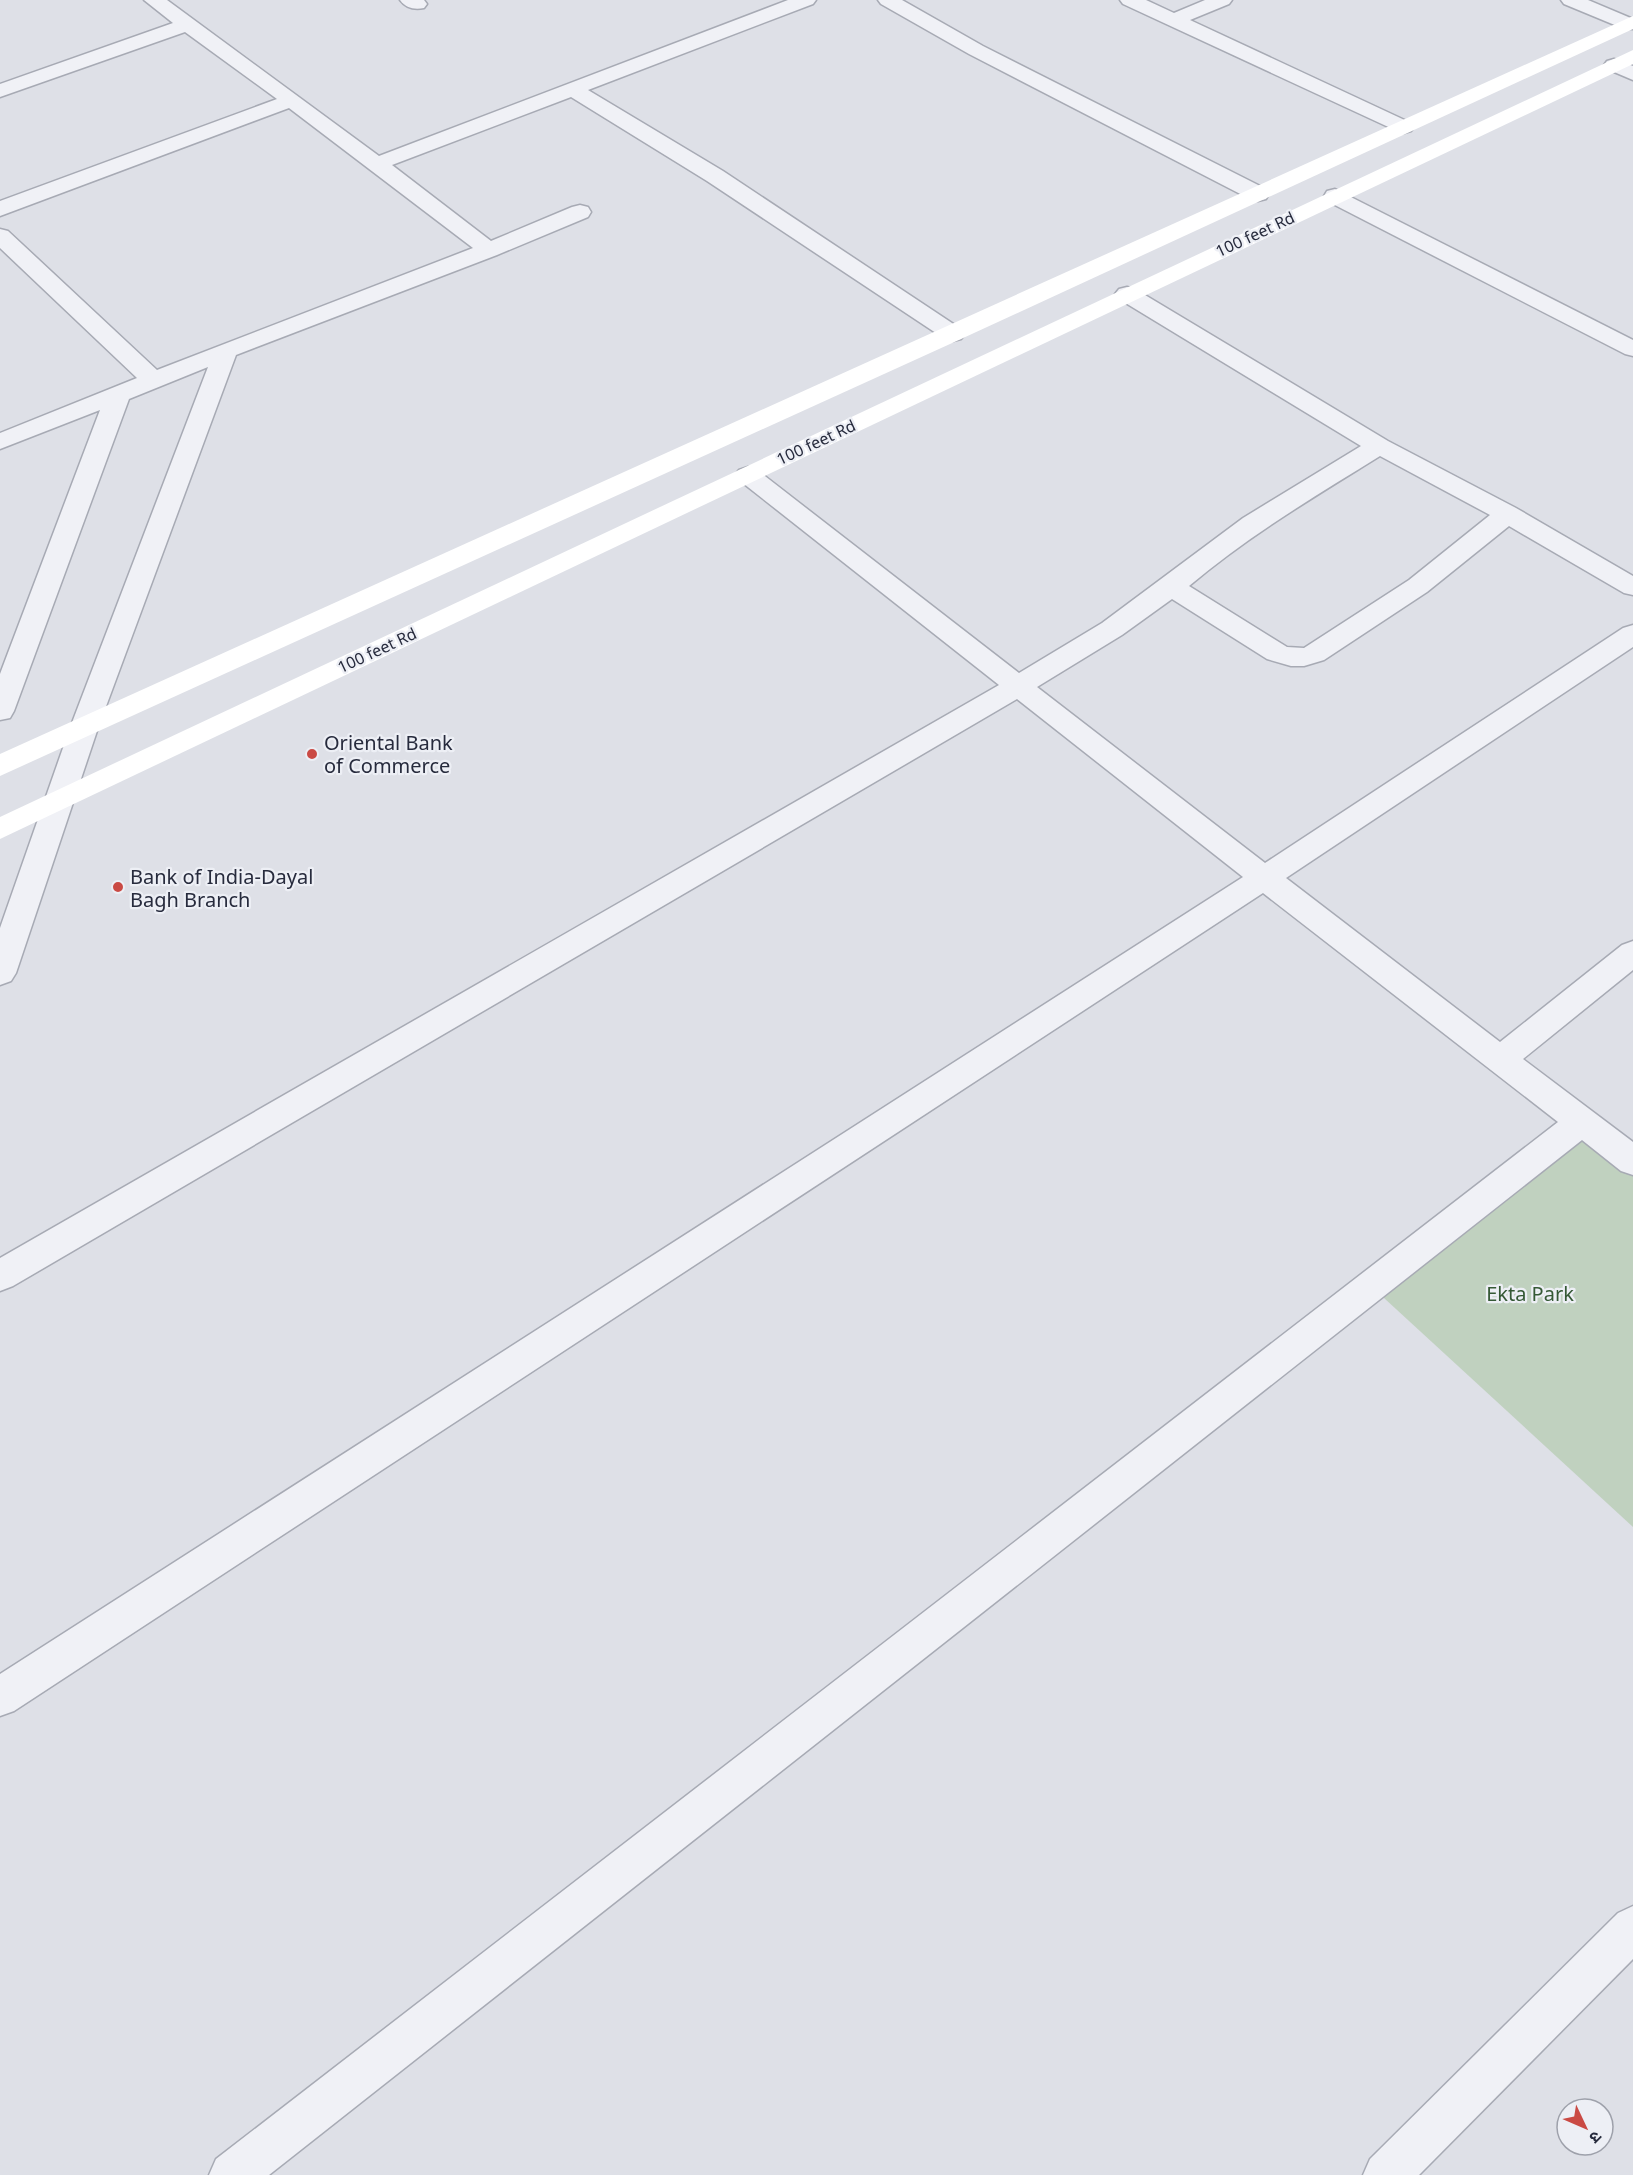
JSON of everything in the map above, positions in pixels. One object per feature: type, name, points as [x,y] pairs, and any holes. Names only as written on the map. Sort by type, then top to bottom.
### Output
[{"type":"main road","points":[[0,766],[953,334],[1631,23]]},
{"type":"main road","name":"100 feet Rd","points":[[0,829],[1335,196],[1627,65]]},
{"type":"street","points":[[154,0],[292,100],[489,250]]},
{"type":"street","points":[[376,164],[806,0]]},
{"type":"street","points":[[888,0],[976,50],[1258,194]]},
{"type":"street","points":[[1130,0],[1404,127]]},
{"type":"street","points":[[1174,20],[1222,0]]},
{"type":"street","points":[[1571,0],[1631,23]]},
{"type":"street","points":[[0,90],[188,24]]},
{"type":"street","points":[[572,89],[715,176],[953,334]]},
{"type":"street","points":[[0,209],[292,100]]},
{"type":"street","points":[[1335,196],[1633,349]]},
{"type":"street","points":[[0,442],[580,212]]},
{"type":"street","points":[[0,236],[153,380]]},
{"type":"street","points":[[1127,294],[1379,446],[1507,514],[1633,587]]},
{"type":"street","points":[[1607,336],[1633,321]]},
{"type":"street","points":[[0,973],[57,802],[226,351]]},
{"type":"street","points":[[0,711],[118,395]]},
{"type":"street","points":[[0,1276],[1018,686],[1112,629],[1252,524],[1379,446]]},
{"type":"street","points":[[748,475],[1264,878],[1633,1161]]},
{"type":"street","points":[[1171,587],[1277,653],[1290,658],[1302,658],[1314,654],[1418,586],[1507,514]]},
{"type":"street","points":[[0,1697],[1264,878],[1633,634]]},
{"type":"street","points":[[1501,1059],[1633,953]]},
{"type":"street","points":[[232,2175],[1583,1121]]},
{"type":"street","points":[[1386,2175],[1633,1928]]},
{"type":"green space","name":"Ekta Park","points":[[1583,1121],[1633,1163],[1633,1527],[1372,1287]]},
{"type":"place","name":"Oriental Bank of Commerce","points":[[312,754]]},
{"type":"place","name":"Bank of India-Dayal Bagh Branch","points":[[118,887]]}]
